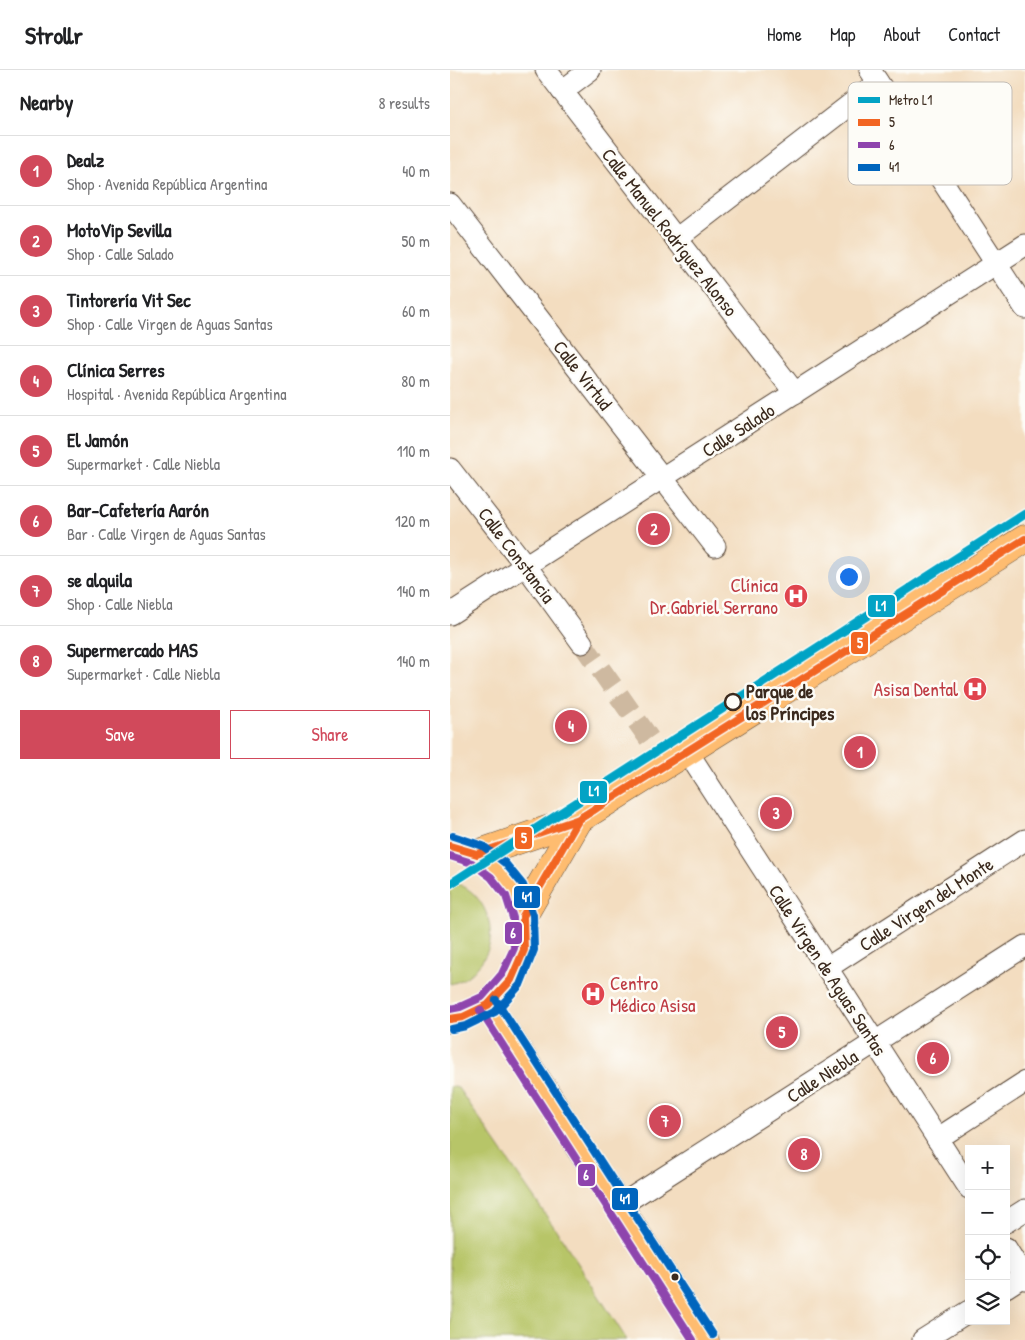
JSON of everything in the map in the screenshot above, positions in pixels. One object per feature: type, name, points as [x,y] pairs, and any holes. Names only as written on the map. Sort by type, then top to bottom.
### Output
[{"type":"main road","points":[[477,854],[579,819],[1025,539]]},
{"type":"main road","points":[[523,916],[579,819]]},
{"type":"main road","points":[[450,846],[477,854],[498,870],[514,891],[523,916],[524,950],[511,980],[488,1005],[463,1017],[450,1019]]},
{"type":"main road","points":[[488,1005],[705,1340]]},
{"type":"street","name":"Calle Manuel Rodríguez Alonso","points":[[546,70],[795,393]]},
{"type":"street","points":[[562,91],[590,70]]},
{"type":"street","points":[[676,239],[848,97]]},
{"type":"street","points":[[945,185],[1025,308]]},
{"type":"street","name":"Calle Virtud","points":[[450,204],[715,546]]},
{"type":"street","name":"Calle Salado","points":[[450,614],[1025,246]]},
{"type":"street","name":"Calle Constancia","points":[[450,469],[526,566],[582,642]]},
{"type":"street","name":"Calle Virgen de Aguas Santas","points":[[687,751],[965,1182]]},
{"type":"street","name":"Calle Virgen del Monte","points":[[827,968],[1025,840]]},
{"type":"street","name":"Calle Niebla","points":[[619,1206],[1025,946]]},
{"type":"street","points":[[937,1139],[1025,1082]]},
{"type":"street","points":[[1010,1219],[1025,1210]]},
{"type":"street","points":[[1010,1259],[1018,1280]]},
{"type":"street","points":[[923,1340],[965,1314]]},
{"type":"green space","points":[[450,882],[468,889],[481,903],[489,921],[490,941],[485,956],[474,971],[457,982],[450,984]]},
{"type":"green space","points":[[450,1086],[458,1088],[563,1240],[627,1340],[450,1340]]},
{"type":"tunnel","points":[[582,643],[667,764]]},
{"type":"metro line","name":"L1","points":[[450,884],[1025,514]]},
{"type":"transit line","name":"5","points":[[450,1019],[463,1017],[488,1005],[511,980],[524,950],[523,916],[579,819],[1025,539]]},
{"type":"transit line","name":"5","points":[[450,846],[477,854],[579,819],[595,809]]},
{"type":"transit line","name":"41","points":[[452,1029],[466,1026],[495,1012],[520,985],[534,950],[533,915],[523,885],[505,863],[483,846],[453,836]]},
{"type":"transit line","name":"6","points":[[450,856],[472,863],[491,877],[506,896],[513,918],[514,948],[502,974],[482,997],[460,1007],[450,1009]]},
{"type":"transit line","name":"41","points":[[496,1000],[713,1335]]},
{"type":"transit line","name":"6","points":[[480,1010],[693,1340]]},
{"type":"place","name":"MotoVip Sevilla","points":[[654,529]]},
{"type":"place","name":"Clínica Dr.Gabriel Serrano","points":[[796,596]]},
{"type":"place","name":"Asisa Dental","points":[[975,689]]},
{"type":"place","name":"Parque de los Príncipes","points":[[733,702]]},
{"type":"place","name":"Clínica Serres","points":[[571,726]]},
{"type":"place","name":"Dealz","points":[[860,752]]},
{"type":"place","name":"Tintorería Vit Sec","points":[[776,813]]},
{"type":"place","name":"Centro Médico Asisa","points":[[593,994]]},
{"type":"place","name":"El Jamón","points":[[782,1032]]},
{"type":"place","name":"Bar-Cafetería Aarón","points":[[933,1058]]},
{"type":"place","name":"se alquila","points":[[665,1121]]},
{"type":"place","name":"Supermercado MAS","points":[[804,1154]]}]
